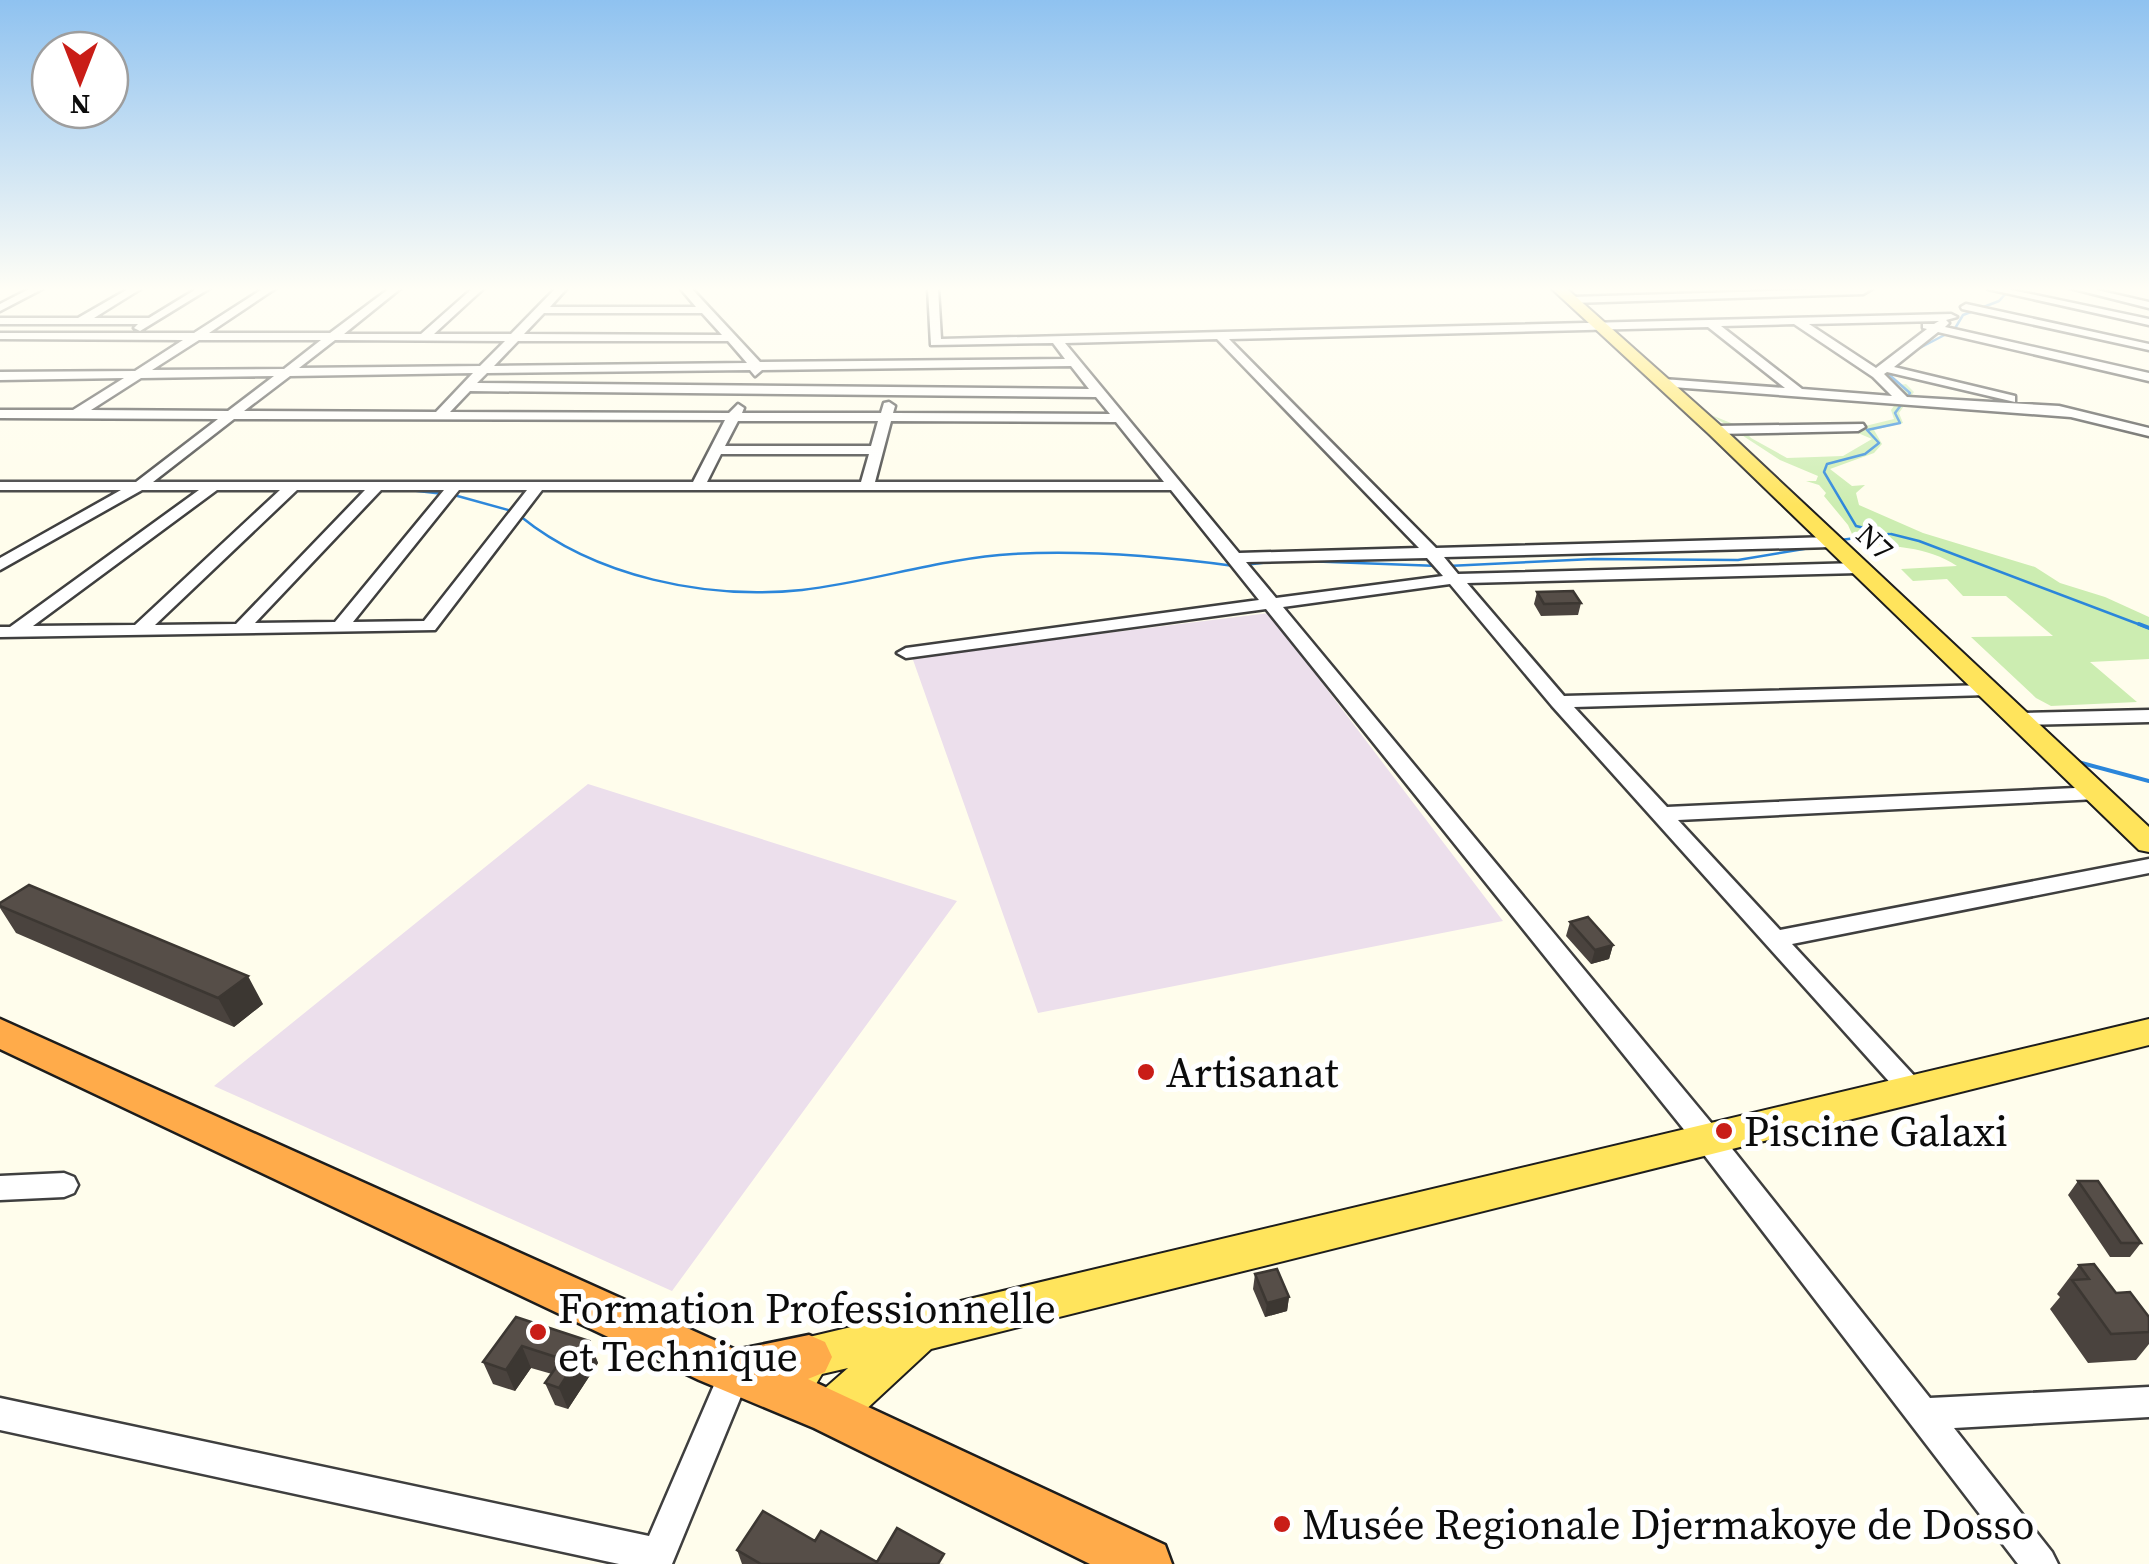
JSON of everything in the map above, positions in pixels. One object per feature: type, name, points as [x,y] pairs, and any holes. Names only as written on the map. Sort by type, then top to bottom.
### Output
[{"type":"highway","points":[[0,1033],[735,1372],[798,1375],[831,1412],[1146,1564]]},
{"type":"main road","name":"N7","points":[[1639,361],[2149,843]]},
{"type":"main road","points":[[798,1375],[920,1333],[2149,1032]]},
{"type":"main road","points":[[831,1412],[920,1333]]},
{"type":"street","points":[[76,414],[158,361]]},
{"type":"street","points":[[4,561],[140,486],[301,361]]},
{"type":"street","points":[[440,416],[491,361]]},
{"type":"street","points":[[753,361],[758,366]]},
{"type":"street","points":[[1244,361],[1431,552],[1559,702],[1912,1090]]},
{"type":"street","points":[[1758,361],[1800,393]]},
{"type":"street","points":[[1864,361],[1881,371],[2149,432]]},
{"type":"street","points":[[1881,371],[1894,361]]},
{"type":"street","points":[[2080,361],[2149,377]]},
{"type":"street","points":[[0,376],[1074,362],[1708,1139],[2040,1564]]},
{"type":"street","points":[[867,486],[901,364]]},
{"type":"street","points":[[698,486],[758,366]]},
{"type":"street","points":[[1881,371],[1904,401]]},
{"type":"street","points":[[0,392],[28,376]]},
{"type":"street","points":[[1663,383],[2072,414]]},
{"type":"street","points":[[465,387],[1100,393]]},
{"type":"street","points":[[0,414],[1121,418]]},
{"type":"street","points":[[1715,430],[1858,427]]},
{"type":"street","points":[[718,450],[877,450]]},
{"type":"street","points":[[0,486],[1178,486]]},
{"type":"street","points":[[7,632],[214,486]]},
{"type":"street","points":[[140,630],[293,486]]},
{"type":"street","points":[[241,628],[376,486]]},
{"type":"street","points":[[341,626],[455,486]]},
{"type":"street","points":[[7,632],[429,626],[538,486]]},
{"type":"street","points":[[1236,558],[1832,542]]},
{"type":"street","points":[[906,653],[1453,578],[1859,568]]},
{"type":"street","points":[[1559,702],[1988,690]]},
{"type":"street","points":[[2018,719],[2149,716]]},
{"type":"street","points":[[1662,814],[2097,793]]},
{"type":"street","points":[[1775,939],[2149,866]]},
{"type":"street","points":[[0,1188],[64,1185]]},
{"type":"street","points":[[0,1414],[656,1560],[735,1372]]},
{"type":"street","points":[[1924,1414],[2149,1402]]},
{"type":"shaded area","points":[[1269,613],[1503,921],[1038,1013],[912,657]]},
{"type":"shaded area","points":[[588,784],[957,901],[672,1291],[214,1086]]},
{"type":"green space","points":[[1906,384],[1914,392],[1899,413],[1903,423],[1874,430],[1882,444],[1874,453],[1830,469],[1852,486],[1865,485],[1856,493],[1859,505],[1923,533],[2035,567],[2060,583],[2149,617],[2149,659],[2090,662],[2137,702],[2051,706],[2036,698],[1971,637],[2053,636],[2006,596],[1963,596],[1947,579],[1913,581],[1901,569],[1957,566],[1921,551],[1856,543],[1848,525],[1824,496],[1826,493],[1819,485],[1806,481],[1816,481],[1818,476],[1780,460],[1711,415],[1741,427],[1751,438],[1787,458],[1843,456],[1872,439],[1858,433],[1857,428],[1894,419],[1891,410],[1904,392],[1899,385]]},
{"type":"building","points":[[1573,591],[1581,603],[1544,604],[1537,592]]},
{"type":"building","points":[[29,885],[248,976],[218,998],[0,906]]},
{"type":"building","points":[[1588,917],[1613,945],[1595,950],[1570,922]]},
{"type":"building","points":[[2078,1181],[2098,1181],[2141,1243],[2121,1243]]},
{"type":"building","points":[[2094,1264],[2116,1293],[2130,1292],[2149,1317],[2149,1332],[2111,1334],[2072,1280],[2089,1279],[2079,1265]]},
{"type":"building","points":[[1277,1269],[1289,1297],[1267,1303],[1255,1274]]},
{"type":"building","points":[[516,1317],[589,1341],[559,1388],[545,1383],[562,1359],[522,1346],[506,1370],[483,1362]]},
{"type":"building","points":[[763,1511],[815,1541],[821,1531],[877,1562],[897,1528],[944,1554],[938,1564],[761,1564],[737,1550]]},
{"type":"waterway","points":[[1882,532],[1856,526],[1824,472],[1827,464],[1865,454],[1879,443],[1867,430],[1900,423],[1895,413],[1910,393],[1886,372]]},
{"type":"waterway","points":[[294,490],[355,490]]},
{"type":"waterway","points":[[409,490],[444,494]]},
{"type":"waterway","points":[[454,495],[512,511]]},
{"type":"waterway","points":[[520,516],[582,555],[617,569],[653,580],[728,591],[802,590],[1013,554],[1124,555],[1234,566]]},
{"type":"waterway","points":[[1840,540],[1889,534]]},
{"type":"waterway","points":[[1891,534],[1919,541],[2146,627]]},
{"type":"waterway","points":[[1448,566],[1593,559],[1738,560],[1822,546]]},
{"type":"waterway","points":[[1244,565],[1279,561]]},
{"type":"waterway","points":[[1303,561],[1439,566]]},
{"type":"waterway","points":[[2139,624],[2149,628]]},
{"type":"waterway","points":[[2078,762],[2149,781]]},
{"type":"place","name":"Artisanat","points":[[1146,1072]]},
{"type":"place","name":"Piscine Galaxi","points":[[1724,1131]]},
{"type":"place","name":"Formation Professionnelle et Technique","points":[[538,1332]]},
{"type":"place","name":"Musée Regionale Djermakoye de Dosso","points":[[1282,1524]]}]
